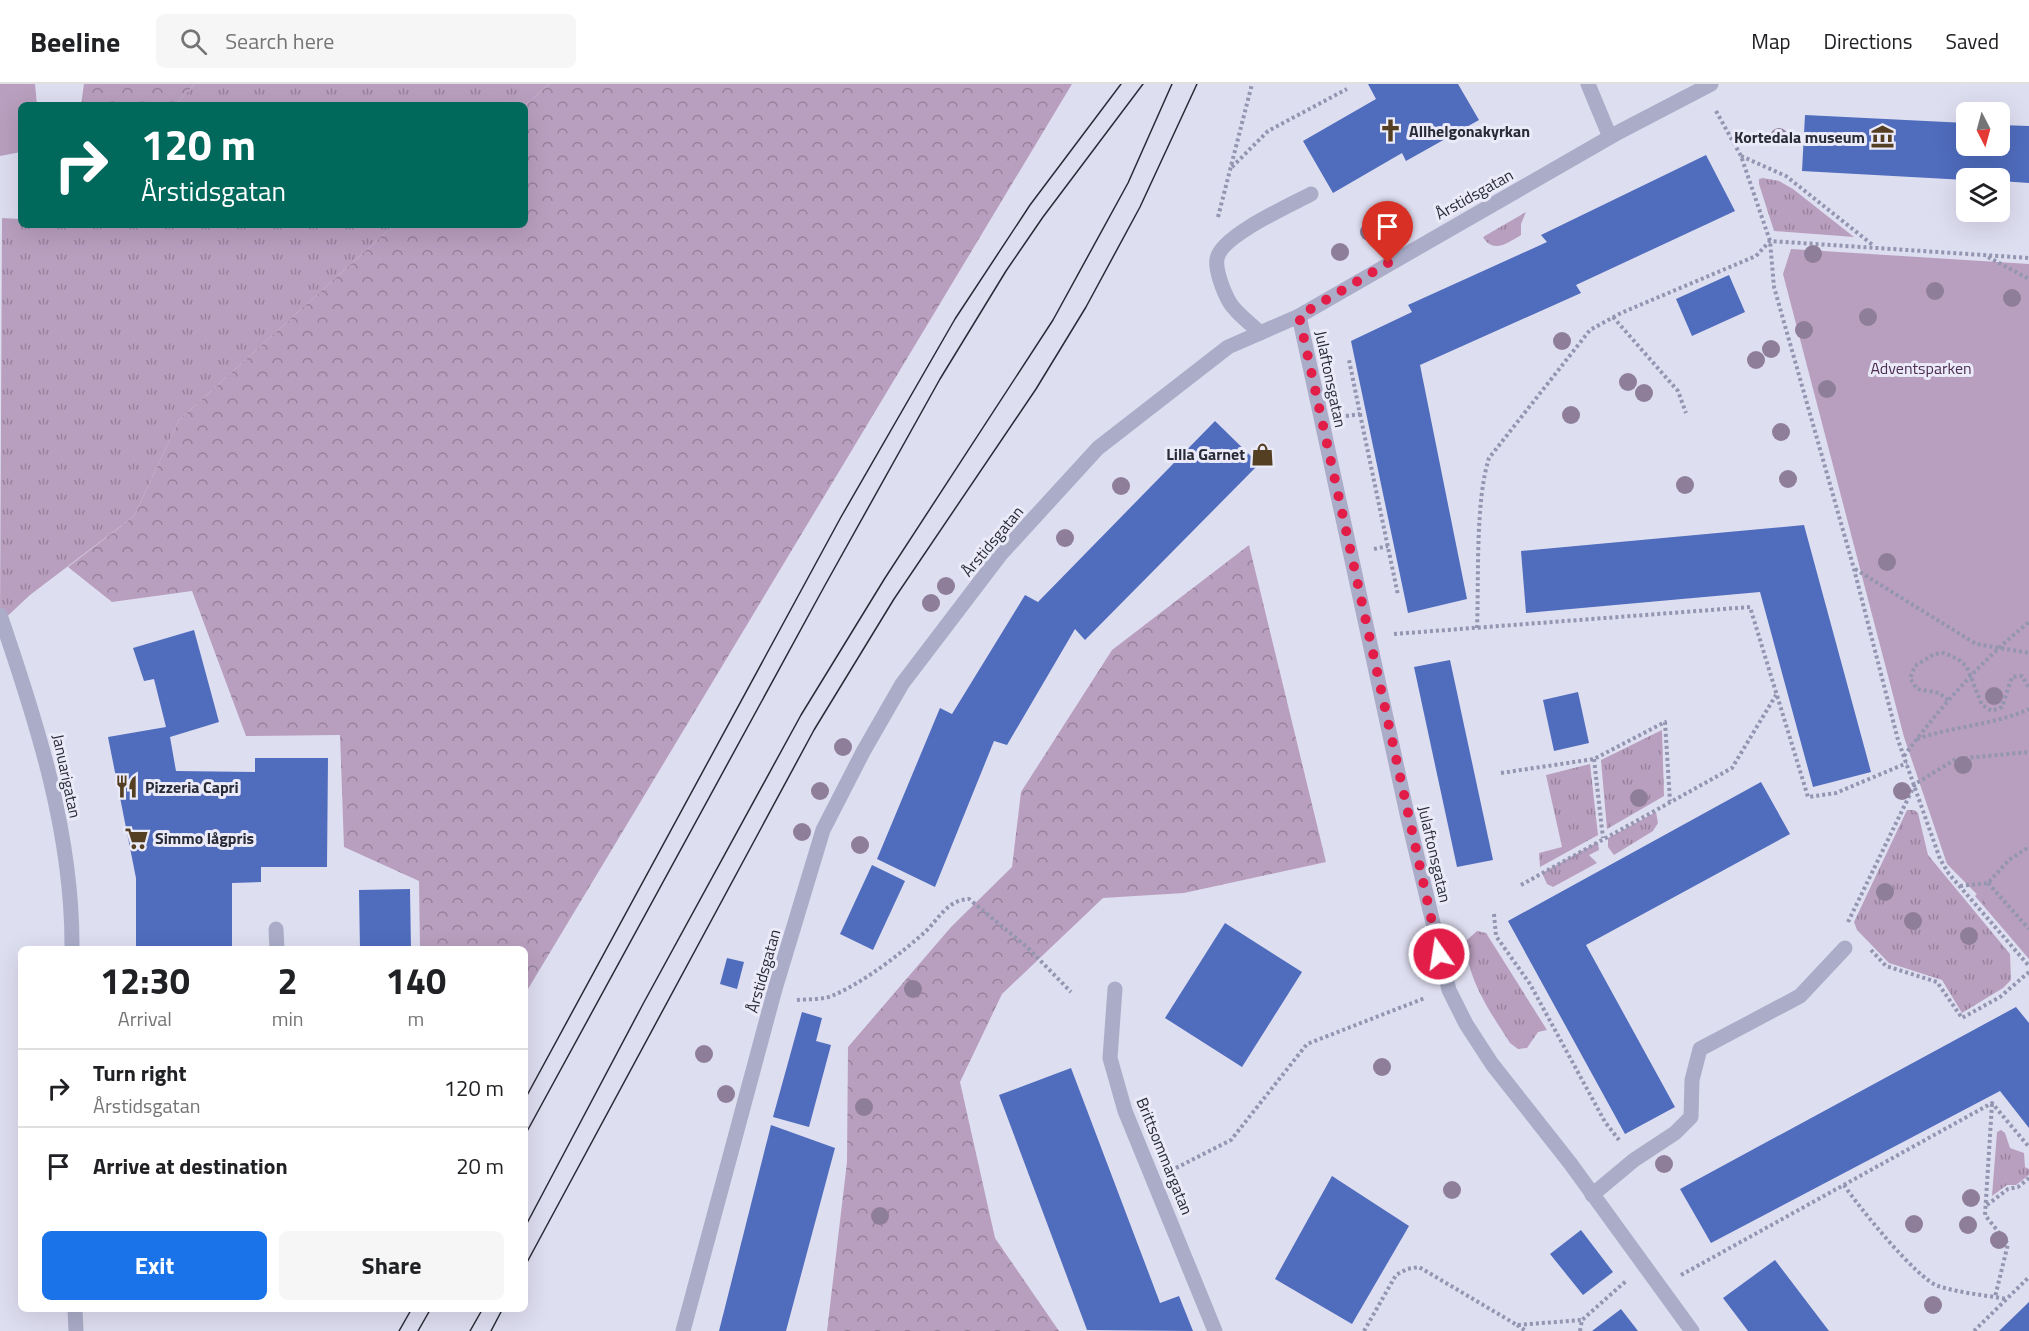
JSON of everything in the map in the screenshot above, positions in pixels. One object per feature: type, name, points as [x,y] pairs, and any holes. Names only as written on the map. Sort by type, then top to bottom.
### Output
[{"type":"street","points":[[1588,84],[1610,137]]},
{"type":"street","name":"Årstidsgatan","points":[[683,1331],[775,989],[823,830],[862,752],[902,684],[1001,554],[1098,448],[1227,347],[1299,316],[1610,137],[1707,85]]},
{"type":"street","points":[[1260,333],[1230,303],[1218,273],[1217,257],[1225,244],[1311,194]]},
{"type":"street","name":"Julaftonsgatan","points":[[1299,316],[1409,824],[1449,990],[1466,1024],[1492,1064],[1692,1331]]},
{"type":"street","name":"Januarigatan","points":[[0,615],[41,739],[63,844],[72,914],[72,946]]},
{"type":"street","points":[[276,929],[277,946]]},
{"type":"street","points":[[1592,1195],[1634,1160],[1675,1133],[1691,1117],[1692,1080],[1700,1049],[1800,996],[1845,948]]},
{"type":"street","name":"Brittsommargatan","points":[[1115,989],[1110,1058],[1125,1111],[1215,1331]]},
{"type":"street","points":[[75,1312],[76,1331]]},
{"type":"path","points":[[1707,85],[1741,156],[1770,241],[1774,287],[1904,756],[1940,859],[1959,886],[2029,966]]},
{"type":"path","points":[[1231,167],[1268,131],[1347,89]]},
{"type":"path","points":[[1741,156],[1786,176],[1874,247]]},
{"type":"path","points":[[1770,241],[2029,258]]},
{"type":"path","points":[[1477,628],[1482,501],[1484,473],[1489,458],[1590,330],[1613,317],[1756,256],[1770,241]]},
{"type":"path","points":[[1987,256],[2029,279]]},
{"type":"path","points":[[1613,317],[1678,391],[1686,412]]},
{"type":"path","points":[[1349,360],[1398,595]]},
{"type":"path","points":[[1322,421],[1360,414]]},
{"type":"path","points":[[1854,569],[1976,644],[1996,650],[2029,653]]},
{"type":"path","points":[[1369,636],[1750,608],[1809,797],[1836,793],[1907,763]]},
{"type":"path","points":[[1904,756],[1948,699],[1996,650],[2029,622]]},
{"type":"path","points":[[1948,699],[1939,693],[1917,689],[1912,684],[1911,672],[1915,666],[1934,654],[1944,653],[1958,659],[1967,667],[1969,677],[1982,705],[1992,711],[2002,707],[2012,677],[2022,676],[2029,688]]},
{"type":"path","points":[[1521,885],[1732,768],[1777,694]]},
{"type":"path","points":[[1916,739],[1938,731],[2004,718],[2029,709]]},
{"type":"path","points":[[1501,772],[1594,759],[1665,722],[1670,801]]},
{"type":"path","points":[[1852,930],[1847,925],[1915,784],[1956,759],[2029,753]]},
{"type":"path","points":[[1594,759],[1603,838]]},
{"type":"path","points":[[1959,886],[1988,883],[2009,860],[2029,847]]},
{"type":"path","points":[[1988,883],[2029,929]]},
{"type":"path","points":[[775,989],[797,1000],[832,996],[887,962],[926,930],[952,903],[958,899],[969,899],[1028,948],[1071,992]]},
{"type":"path","points":[[1494,914],[1496,936],[1530,984],[1605,1122],[1634,1160]]},
{"type":"path","points":[[1864,943],[1886,966],[1937,982],[1962,1018],[2000,997],[2029,972]]},
{"type":"path","points":[[1154,1179],[1231,1140],[1306,1044],[1395,1009]]},
{"type":"path","points":[[1992,1103],[2029,1148]]},
{"type":"path","points":[[1658,1287],[1992,1103]]},
{"type":"path","points":[[1992,1103],[1985,1215],[2008,1244],[1995,1297]]},
{"type":"path","points":[[1986,1206],[2008,1189],[2018,1187],[2029,1178]]},
{"type":"path","points":[[1844,1185],[1856,1202],[1936,1285],[2007,1299]]},
{"type":"path","points":[[1364,1331],[1396,1275],[1407,1269],[1419,1267],[1526,1331]]},
{"type":"path","points":[[1517,1325],[1582,1320],[1643,1267]]},
{"type":"path","points":[[1974,1331],[2029,1277]]},
{"type":"path","points":[[1580,1331],[1582,1320]]},
{"type":"green space","points":[[0,84],[35,84],[37,102],[18,102],[18,153],[0,156]]},
{"type":"green space","points":[[84,84],[195,84],[178,102],[81,102]]},
{"type":"green space","points":[[195,84],[549,84],[528,103],[178,102]]},
{"type":"green space","points":[[549,84],[1072,84],[528,989],[528,946],[420,946],[419,881],[344,847],[340,735],[246,736],[192,591],[112,602],[68,567],[134,516],[179,420],[391,228],[528,228],[528,103]]},
{"type":"green space","points":[[1759,179],[1779,181],[1793,189],[1854,237],[1774,231],[1759,184]]},
{"type":"green space","points":[[1526,212],[1521,224],[1521,235],[1511,241],[1496,246],[1491,245],[1483,237]]},
{"type":"green space","points":[[2,218],[18,219],[18,228],[391,228],[179,420],[134,516],[30,595],[0,623]]},
{"type":"green space","name":"Adventsparken","points":[[1791,249],[2029,264],[2029,947],[1947,864],[1904,737],[1783,274]]},
{"type":"green space","points":[[1249,545],[1326,862],[1184,893],[1103,898],[1002,994],[960,1082],[995,1238],[1059,1331],[827,1331],[847,1162],[848,1047],[951,927],[1012,867],[1021,792],[1112,650]]},
{"type":"green space","points":[[1662,730],[1664,796],[1607,829],[1601,760]]},
{"type":"green space","points":[[1590,764],[1598,835],[1540,867],[1539,853],[1562,847],[1546,775]]},
{"type":"green space","points":[[1907,810],[1914,810],[1918,813],[1928,855],[2010,954],[2011,980],[2003,988],[1962,1013],[1942,980],[1889,963],[1857,930],[1854,922]]},
{"type":"green space","points":[[1656,812],[1658,823],[1653,831],[1614,855],[1608,847],[1608,838]]},
{"type":"green space","points":[[1598,842],[1599,850],[1589,855],[1597,863],[1553,887],[1547,884],[1542,873]]},
{"type":"green space","points":[[1982,889],[2029,940],[2029,959],[1975,896]]},
{"type":"green space","points":[[1477,931],[1486,933],[1547,1030],[1538,1032],[1527,1048],[1518,1049],[1510,1043],[1488,1008],[1475,981],[1470,968],[1466,941]]},
{"type":"green space","points":[[2001,1130],[2005,1133],[2010,1148],[2024,1153],[2025,1167],[2029,1169],[2029,1175],[2016,1185],[2007,1185],[1992,1196],[1997,1132]]},
{"type":"building","name":"Allhelgonakyrkan","points":[[1368,84],[1458,84],[1479,120],[1406,161],[1402,153],[1333,193],[1303,141],[1376,99]]},
{"type":"building","points":[[1805,115],[1956,123],[1956,156],[2010,156],[2010,125],[2029,126],[2029,183],[2010,182],[2010,168],[1956,168],[1956,179],[1802,171]]},
{"type":"building","points":[[1706,155],[1735,211],[1576,285],[1581,293],[1420,365],[1467,599],[1408,613],[1351,341],[1412,312],[1408,305],[1547,242],[1541,235]]},
{"type":"building","points":[[1729,275],[1745,312],[1692,336],[1676,299]]},
{"type":"building","points":[[1215,421],[1259,464],[1085,640],[1075,629],[1007,745],[994,741],[935,887],[877,859],[940,708],[952,714],[1025,595],[1038,602]]},
{"type":"building","points":[[1804,525],[1871,772],[1813,787],[1760,592],[1526,613],[1521,551]]},
{"type":"building","points":[[194,630],[219,722],[170,737],[176,771],[255,772],[255,758],[328,758],[327,867],[261,867],[261,882],[232,883],[232,946],[136,946],[136,878],[108,737],[166,727],[154,679],[144,681],[133,648]]},
{"type":"building","points":[[1450,660],[1493,860],[1457,867],[1414,667]]},
{"type":"building","points":[[1578,692],[1589,743],[1554,751],[1543,700]]},
{"type":"building","points":[[1761,782],[1790,834],[1586,945],[1675,1107],[1625,1134],[1508,921]]},
{"type":"building","points":[[872,865],[905,881],[873,950],[840,934]]},
{"type":"building","points":[[410,889],[411,946],[360,946],[359,890]]},
{"type":"building","points":[[1225,923],[1302,972],[1242,1067],[1165,1018]]},
{"type":"building","points":[[727,958],[744,962],[737,989],[720,984]]},
{"type":"building","points":[[2016,1007],[2029,1023],[2029,1128],[2000,1091],[1711,1243],[1680,1189]]},
{"type":"building","points":[[802,1012],[822,1018],[816,1041],[831,1045],[809,1127],[773,1117]]},
{"type":"building","points":[[1071,1068],[1160,1303],[1179,1296],[1193,1331],[1087,1330],[999,1095]]},
{"type":"building","points":[[771,1125],[835,1148],[786,1331],[719,1331]]},
{"type":"building","points":[[1332,1176],[1409,1226],[1352,1324],[1275,1279]]},
{"type":"building","points":[[1581,1230],[1613,1272],[1583,1295],[1550,1254]]},
{"type":"building","points":[[1775,1260],[1829,1331],[1748,1331],[1723,1298]]},
{"type":"building","points":[[2029,1302],[2029,1331],[1999,1331]]},
{"type":"building","points":[[1621,1309],[1638,1331],[1592,1331]]},
{"type":"tram line","points":[[528,1093],[841,517],[955,319],[1030,205],[1121,84]]},
{"type":"tram line","points":[[528,1130],[940,379],[1006,271],[1043,217],[1143,84]]},
{"type":"tram line","points":[[528,1221],[643,1004],[801,715],[885,578],[1053,320],[1128,183],[1172,84]]},
{"type":"tram line","points":[[528,1260],[814,730],[894,599],[1036,389],[1086,307],[1140,207],[1197,84]]},
{"type":"tram line","points":[[399,1331],[410,1312]]},
{"type":"tram line","points":[[418,1331],[429,1312]]},
{"type":"tram line","points":[[470,1331],[481,1312]]},
{"type":"tram line","points":[[491,1331],[501,1312]]},
{"type":"place","name":"Allhelgonakyrkan","points":[[1391,131]]},
{"type":"place","name":"Kortedala museum","points":[[1883,137]]},
{"type":"place","name":"Lilla Garnet","points":[[1263,454]]},
{"type":"place","name":"Pizzeria Capri","points":[[127,787]]},
{"type":"place","name":"Simmo lågpris","points":[[137,838]]},
{"type":"route","points":[[1388,263],[1299,316],[1439,954]]}]
